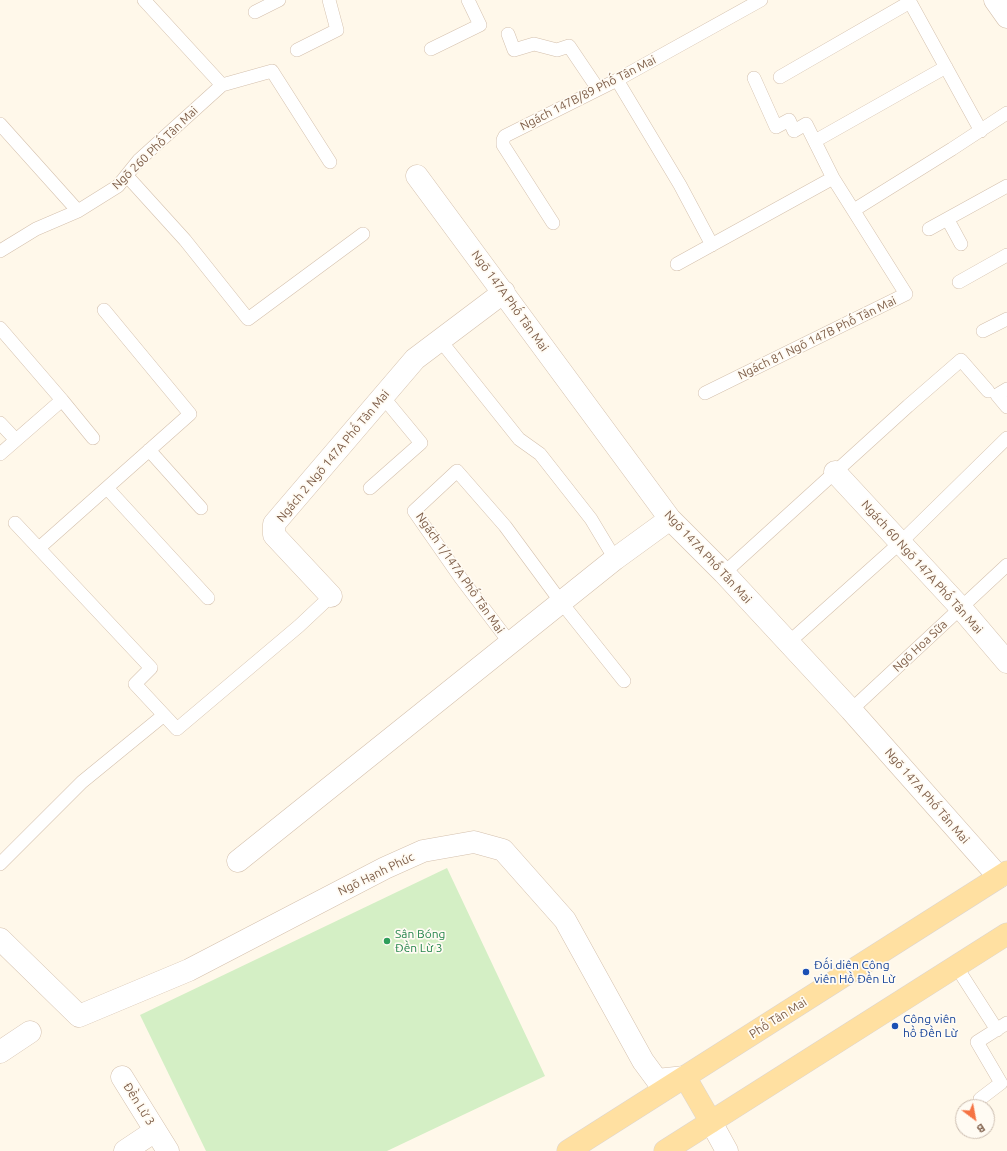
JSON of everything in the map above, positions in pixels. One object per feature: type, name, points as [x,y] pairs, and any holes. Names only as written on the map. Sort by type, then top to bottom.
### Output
[{"type":"main road","name":"Phố Tân Mai","points":[[568,1151],[1003,875]]},
{"type":"main road","points":[[665,1151],[1007,934]]},
{"type":"main road","points":[[685,1077],[711,1122]]},
{"type":"street","name":"Ngõ 147A Phố Tân Mai","points":[[417,176],[670,519],[724,573],[1003,875]]},
{"type":"street","name":"Ngách 2 Ngõ 147A Phố Tân Mai","points":[[331,596],[274,535],[274,524],[415,359],[504,292]]},
{"type":"street","name":"Ngách 60 Ngõ 147A Phố Tân Mai","points":[[835,472],[961,608],[1007,662]]},
{"type":"street","name":"Ngách 1/147A Phố Tân Mai","points":[[238,861],[615,559],[670,519]]},
{"type":"street","name":"Ngõ Hạnh Phúc","points":[[0,939],[79,1016],[189,970],[392,865],[423,851],[474,842],[503,850],[565,920],[643,1061],[657,1080],[685,1077]]},
{"type":"street","points":[[0,1052],[30,1032]]},
{"type":"street","name":"Đền Lừ 3","points":[[122,1077],[168,1151]]},
{"type":"street","points":[[711,1122],[727,1151]]},
{"type":"street","name":"Đền Lừ 3","points":[[124,1151],[155,1131]]},
{"type":"lane","points":[[144,0],[222,85],[272,71],[330,162]]},
{"type":"lane","points":[[255,12],[279,0]]},
{"type":"lane","points":[[297,50],[337,30],[329,0]]},
{"type":"lane","points":[[431,49],[480,25],[468,0]]},
{"type":"lane","name":"Ngách 147B/89 Phố Tân Mai","points":[[553,223],[504,145],[503,140],[506,136],[617,80],[761,0]]},
{"type":"lane","points":[[780,77],[910,2],[981,130]]},
{"type":"lane","points":[[508,34],[514,50],[534,44],[557,50],[569,46],[598,89]]},
{"type":"lane","points":[[815,141],[946,67]]},
{"type":"lane","name":"Ngách 81 Ngõ 147B Phố Tân Mai","points":[[705,393],[906,294],[833,178],[806,124],[794,131],[789,120],[776,127],[754,78]]},
{"type":"lane","points":[[617,80],[680,185],[712,245]]},
{"type":"lane","name":"Ngõ 260 Phố Tân Mai","points":[[0,251],[36,229],[78,212],[118,186],[139,160],[222,85]]},
{"type":"lane","points":[[854,210],[1007,113]]},
{"type":"lane","points":[[0,124],[78,212]]},
{"type":"lane","points":[[127,176],[185,240],[248,319],[363,234]]},
{"type":"lane","points":[[678,264],[833,178]]},
{"type":"lane","points":[[930,230],[1007,186]]},
{"type":"lane","points":[[948,220],[961,244]]},
{"type":"lane","points":[[959,282],[1007,255]]},
{"type":"lane","points":[[39,548],[190,414],[104,310]]},
{"type":"lane","points":[[983,331],[1007,319]]},
{"type":"lane","points":[[0,328],[93,438]]},
{"type":"lane","points":[[440,340],[519,438],[540,454],[591,519],[615,559]]},
{"type":"lane","points":[[724,573],[908,406],[961,360],[988,391]]},
{"type":"lane","points":[[1007,389],[997,394],[1007,406]]},
{"type":"lane","points":[[370,488],[421,443],[383,397]]},
{"type":"lane","points":[[0,454],[62,400]]},
{"type":"lane","points":[[0,423],[16,440]]},
{"type":"lane","points":[[788,643],[901,542],[1007,438]]},
{"type":"lane","points":[[149,450],[201,508]]},
{"type":"lane","name":"Ngách 1/147A Phố Tân Mai","points":[[510,644],[460,577],[414,511],[457,471],[505,526],[561,602]]},
{"type":"lane","points":[[107,488],[208,598]]},
{"type":"lane","name":"Ngách 2 Ngõ 147A Phố Tân Mai","points":[[15,523],[151,668],[135,684],[177,729],[299,626],[331,596]]},
{"type":"lane","name":"Ngõ Hoa Sữa","points":[[851,710],[1007,565]]},
{"type":"lane","points":[[561,602],[624,681]]},
{"type":"lane","points":[[0,864],[82,782],[164,715]]},
{"type":"lane","points":[[956,966],[1002,1026],[977,1042],[1001,1083],[980,1099]]},
{"type":"green space","name":"Sân Bóng Đền Lừ 3","points":[[447,868],[545,1076],[387,1151],[206,1151],[140,1015]]},
{"type":"place","name":"Sân Bóng Đền Lừ 3","points":[[387,941]]},
{"type":"place","name":"Đối diện Công viên Hồ Đền Lừ","points":[[806,972]]},
{"type":"place","name":"Công viên hồ Đền Lừ","points":[[895,1026]]}]
